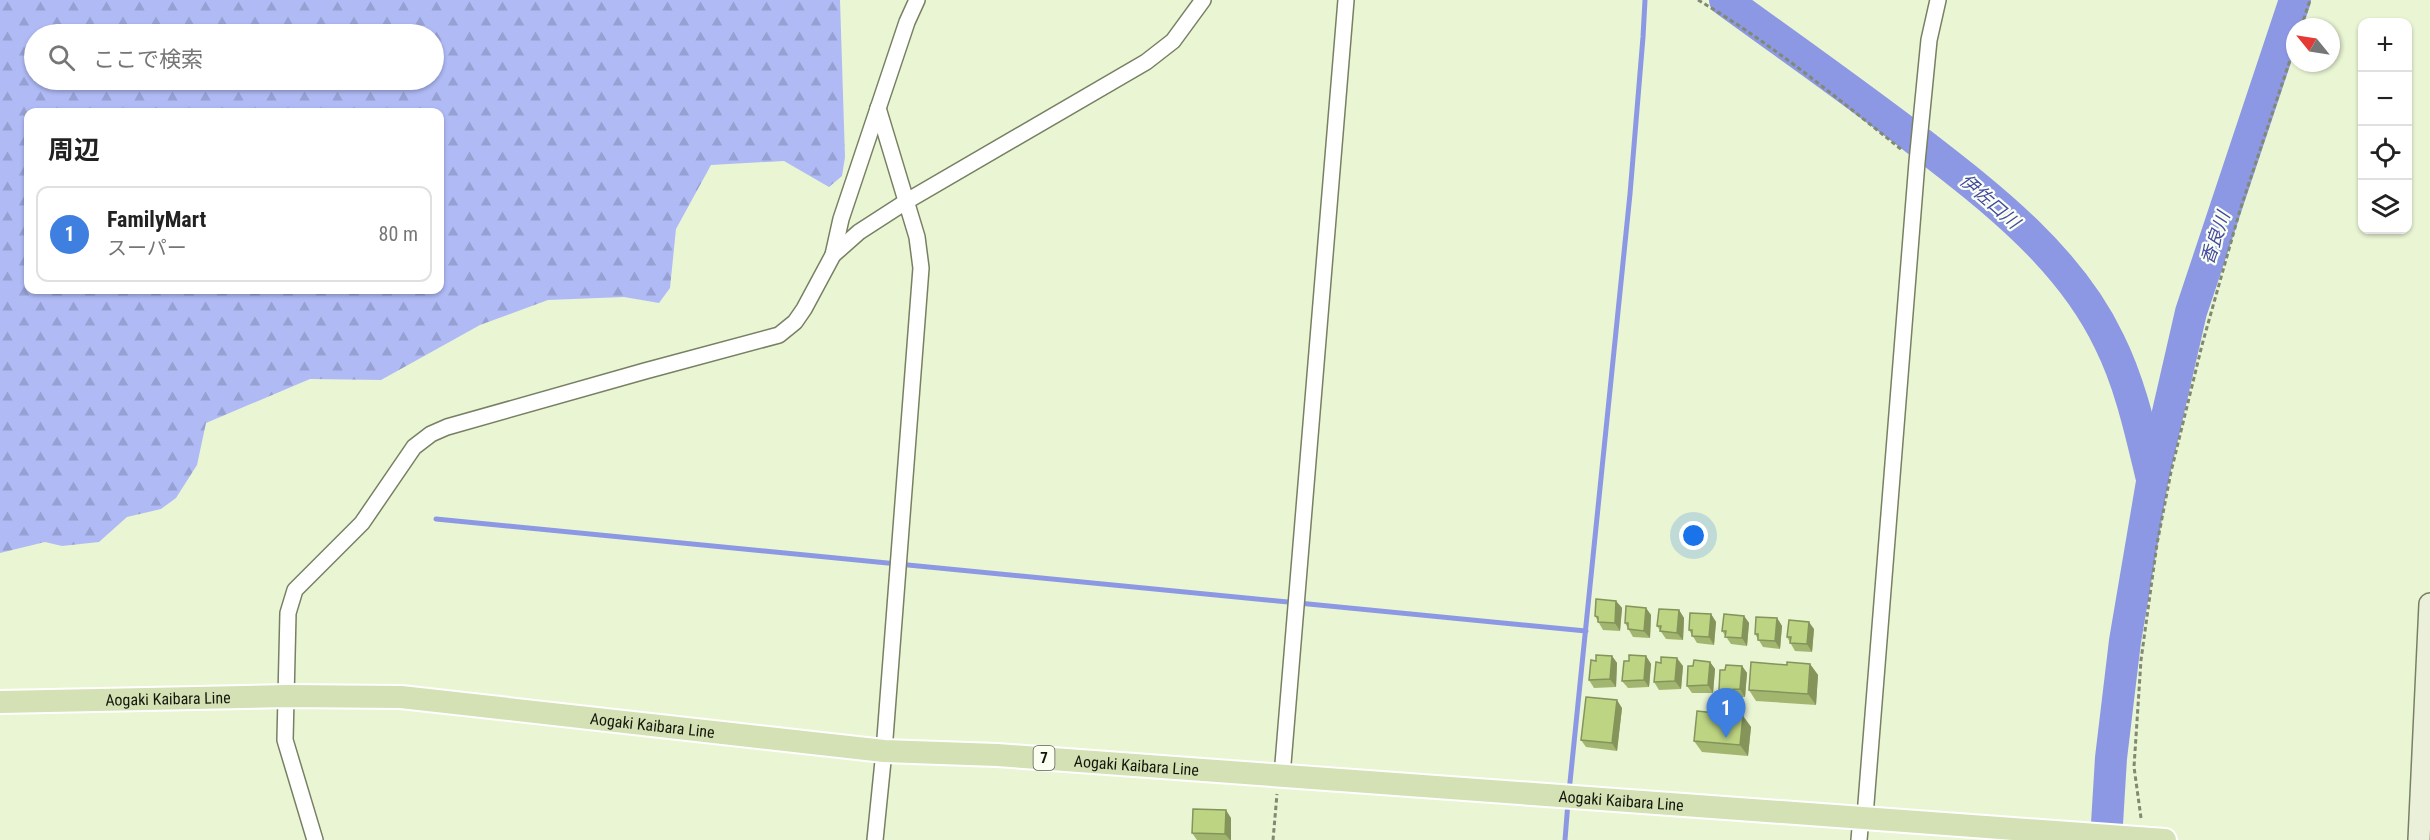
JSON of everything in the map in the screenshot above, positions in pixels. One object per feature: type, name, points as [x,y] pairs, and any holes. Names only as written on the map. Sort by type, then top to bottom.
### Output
[{"type":"main road","points":[[2419,840],[2430,604]]},
{"type":"main road","name":"Aogaki Kaibara Line","points":[[0,702],[286,696],[401,698],[884,751],[997,755],[2148,838]]},
{"type":"street","points":[[315,840],[285,740],[288,613],[295,590],[362,523],[414,447],[431,434],[645,371],[779,335],[795,322],[833,255],[841,219],[878,108],[907,22],[918,0]]},
{"type":"street","points":[[833,255],[858,232],[907,201],[1146,62],[1173,41],[1203,0]]},
{"type":"street","points":[[1280,776],[1346,0]]},
{"type":"street","points":[[1859,840],[1863,817],[1917,162],[1929,40],[1938,0]]},
{"type":"street","points":[[875,840],[884,751],[921,268],[917,237],[878,108]]},
{"type":"path","points":[[1698,0],[1729,18],[1806,73],[1917,162]]},
{"type":"path","points":[[2304,18],[2310,0]]},
{"type":"path","points":[[2148,838],[2134,767],[2141,660],[2161,523],[2202,345],[2240,210],[2286,72]]},
{"type":"path","points":[[1273,840],[1280,776]]},
{"type":"green space","points":[[0,0],[840,0],[845,157],[842,176],[829,187],[784,161],[711,165],[676,229],[670,288],[659,303],[624,297],[548,300],[480,325],[381,380],[310,379],[206,423],[197,465],[176,498],[161,509],[127,517],[99,542],[62,546],[45,542],[0,553]]},
{"type":"building","points":[[1596,599],[1616,601],[1615,623],[1598,622],[1598,617],[1595,616]]},
{"type":"building","points":[[1626,606],[1646,608],[1644,631],[1628,629],[1628,623],[1625,623]]},
{"type":"building","points":[[1659,609],[1679,610],[1677,633],[1660,631],[1661,626],[1657,626]]},
{"type":"building","points":[[1690,613],[1711,614],[1709,637],[1692,636],[1692,630],[1689,630]]},
{"type":"building","points":[[1724,614],[1744,616],[1742,638],[1725,637],[1726,631],[1722,631]]},
{"type":"building","points":[[1756,617],[1777,618],[1775,641],[1758,640],[1758,634],[1755,634]]},
{"type":"building","points":[[1789,620],[1809,622],[1807,644],[1790,643],[1791,637],[1787,637]]},
{"type":"building","points":[[1596,655],[1612,656],[1610,679],[1589,680],[1591,660],[1596,661]]},
{"type":"building","points":[[1629,655],[1646,656],[1644,680],[1622,681],[1624,661],[1629,661]]},
{"type":"building","points":[[1661,657],[1677,658],[1675,681],[1654,682],[1656,662],[1661,663]]},
{"type":"building","points":[[1694,660],[1710,662],[1708,685],[1687,686],[1688,666],[1693,666]]},
{"type":"building","points":[[1751,662],[1810,664],[1808,694],[1749,690]]},
{"type":"building","points":[[1726,665],[1742,666],[1740,689],[1719,690],[1720,670],[1725,670]]},
{"type":"building","points":[[1586,697],[1617,700],[1612,743],[1581,740]]},
{"type":"building","points":[[1697,711],[1743,716],[1740,745],[1694,741]]},
{"type":"building","points":[[1193,809],[1226,810],[1225,834],[1192,833]]},
{"type":"waterway","points":[[1569,792],[1630,194],[1645,0]]},
{"type":"waterway","name":"伊佐口川","points":[[1725,0],[1874,108],[1976,187],[2028,232],[2051,257],[2093,311],[2109,341],[2134,406],[2151,475]]},
{"type":"waterway","name":"香良川","points":[[2106,840],[2111,758],[2125,641],[2152,482],[2191,312],[2295,0]]},
{"type":"waterway","points":[[436,519],[1586,631]]},
{"type":"waterway","points":[[1565,840],[1568,802]]},
{"type":"place","name":"FamilyMart","points":[[1726,738]]}]
